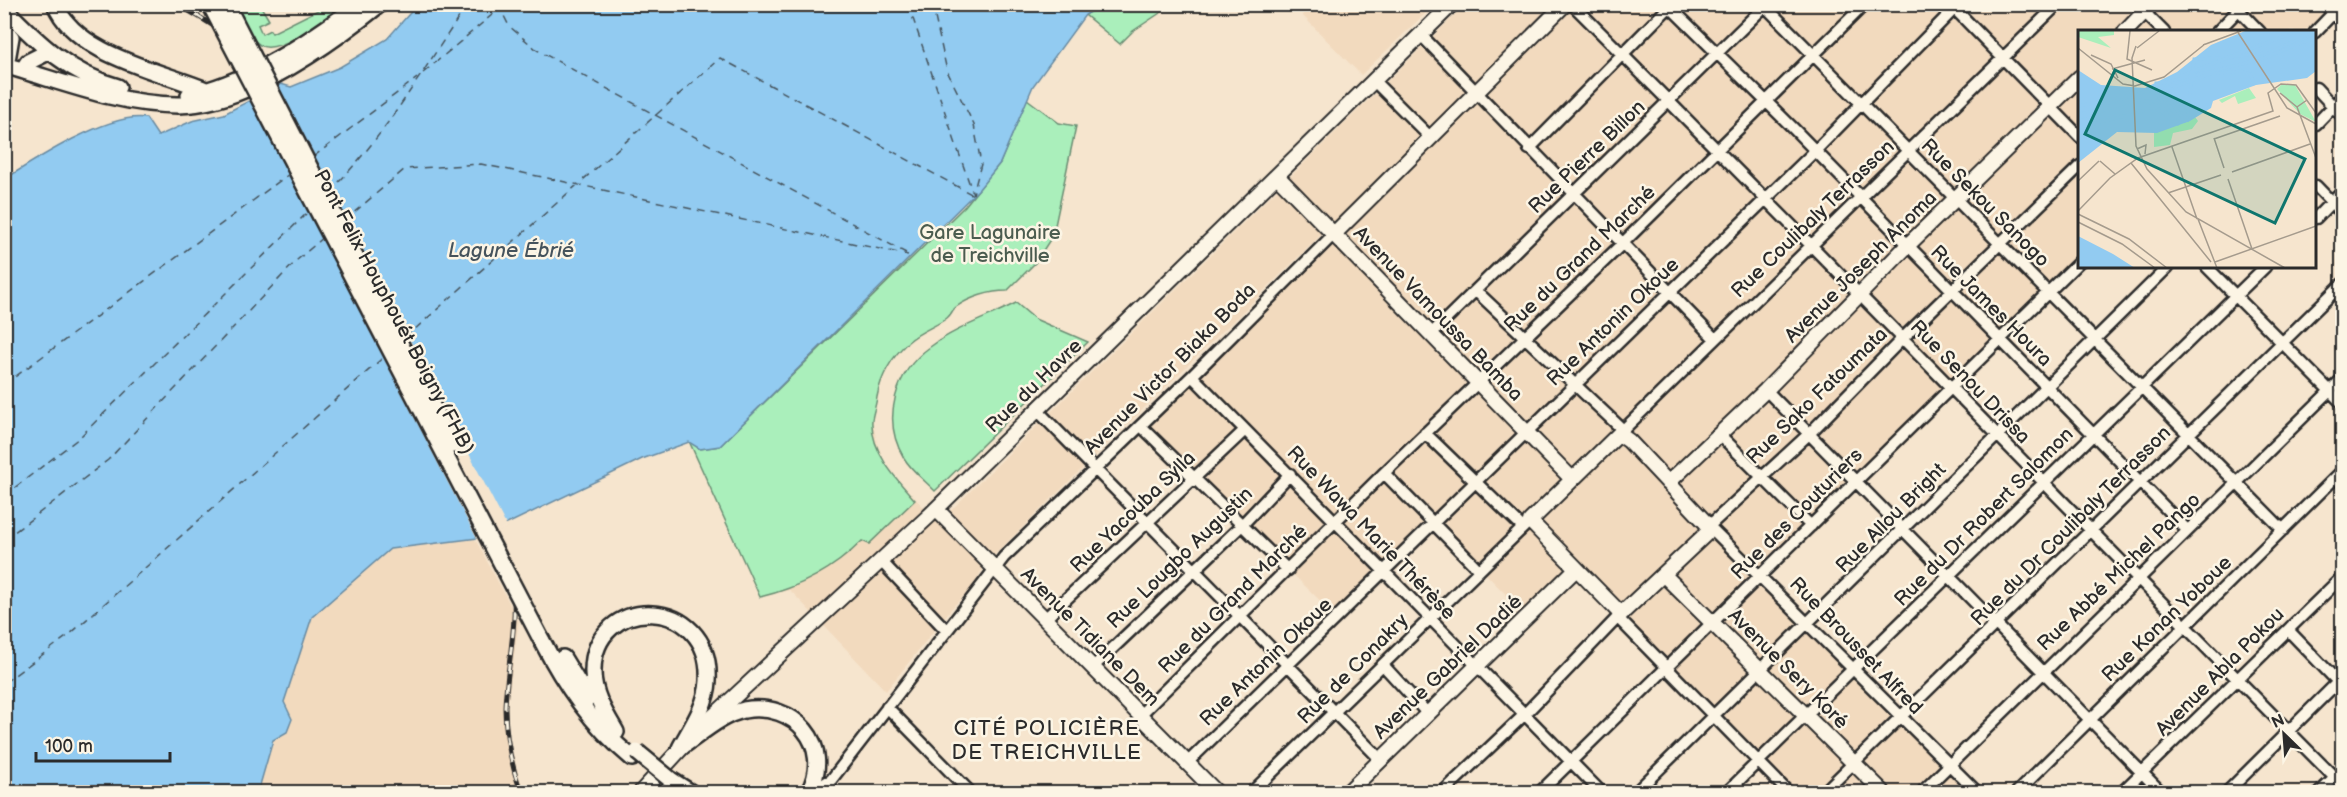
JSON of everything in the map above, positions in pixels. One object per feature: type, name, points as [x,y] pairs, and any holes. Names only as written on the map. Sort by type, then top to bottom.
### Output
[{"type":"main road","points":[[55,4],[70,27],[93,44],[129,62],[208,91]]},
{"type":"main road","name":"Pont Felix Houphouét Boigny (FHB)","points":[[210,4],[545,636]]},
{"type":"main road","name":"Pont Felix Houphouét Boigny (FHB)","points":[[226,4],[545,636]]},
{"type":"main road","points":[[12,33],[48,52],[75,71],[123,89],[178,95],[208,91],[237,80],[277,58],[360,4]]},
{"type":"main road","points":[[4,8],[12,33],[5,66],[123,99],[178,105],[196,104],[235,93],[274,74],[344,32],[380,4]]},
{"type":"main road","points":[[23,70],[28,62],[48,52]]},
{"type":"main road","points":[[616,732],[601,705],[593,680],[592,670],[597,652],[609,631],[619,623],[638,614],[661,613],[687,626],[697,636],[708,669],[704,700],[680,748]]},
{"type":"main road","points":[[545,636],[585,694],[634,755],[670,786],[690,792]]},
{"type":"main road","points":[[545,636],[565,684],[579,704],[616,745],[634,755]]},
{"type":"main road","points":[[680,748],[730,715],[757,709],[781,712],[801,726],[814,745],[816,771],[809,792]]},
{"type":"street","name":"Rue du Havre","points":[[642,791],[680,748],[936,509],[1452,4]]},
{"type":"street","name":"Avenue Victor Biaka Boda","points":[[824,788],[994,568],[1192,376],[1565,4]]},
{"type":"street","name":"Rue Senou Drissa","points":[[1572,4],[1621,55],[1671,101],[1764,199],[1813,245],[1902,339],[2289,731],[2340,778]]},
{"type":"street","name":"Rue du Grand Marché","points":[[1140,715],[1478,381],[1767,103],[1865,4]]},
{"type":"street","name":"Rue Coulibaly Terrasson","points":[[1621,432],[1714,338],[1813,245],[2058,4]]},
{"type":"street","points":[[2325,4],[2343,22]]},
{"type":"street","points":[[2317,30],[2342,4]]},
{"type":"street","points":[[1529,149],[1669,5]]},
{"type":"street","name":"Rue James Houra","points":[[1669,5],[2187,530]]},
{"type":"street","name":"Rue Sekou Sanogo","points":[[1765,5],[1813,57],[2283,530]]},
{"type":"street","name":"Rue Pierre Billon","points":[[1431,334],[1671,101],[1765,5]]},
{"type":"street","points":[[1955,6],[2078,135]]},
{"type":"street","name":"Rue Antonin Okoue","points":[[1187,763],[1384,574],[1526,431],[1815,151],[1955,6]]},
{"type":"street","points":[[2219,30],[2239,6],[2258,30]]},
{"type":"street","points":[[2127,30],[2144,7],[2162,30]]},
{"type":"street","points":[[1421,35],[1714,338]]},
{"type":"street","name":"Avenue Joseph Anoma","points":[[1668,483],[1766,390],[1907,246],[2078,79]]},
{"type":"street","points":[[1374,81],[1430,137]]},
{"type":"street","points":[[2317,89],[2343,116]]},
{"type":"street","points":[[2317,123],[2343,97]]},
{"type":"street","name":"Rue Sako Fatoumata","points":[[1709,526],[1810,433],[1902,339],[2078,168]]},
{"type":"street","name":"Avenue Vamoussa Bamba","points":[[1277,176],[1572,479]]},
{"type":"street","points":[[2317,187],[2343,213]]},
{"type":"street","points":[[2317,217],[2343,191]]},
{"type":"street","name":"Rue des Couturiers","points":[[1540,792],[2078,263]]},
{"type":"street","name":"Rue Allou Bright","points":[[1636,792],[1810,624],[2167,268]]},
{"type":"street","points":[[2208,268],[2343,403]]},
{"type":"street","name":"Rue du Dr Robert Salomon","points":[[1727,792],[1855,670],[2264,268]]},
{"type":"street","name":"Rue du Dr Coulibaly Terrasson","points":[[1824,792],[2343,284]]},
{"type":"street","points":[[1443,792],[1524,716],[1619,615],[1706,534],[1709,526],[1576,385],[1476,291]]},
{"type":"street","name":"Rue Wawa Marie Thérèse","points":[[1192,376],[1290,474],[1384,574],[1601,792]]},
{"type":"street","name":"Rue Abbé Michel Pango","points":[[1922,792],[2343,379]]},
{"type":"street","points":[[1766,390],[1857,480],[2161,792]]},
{"type":"street","points":[[1037,410],[1290,664],[1381,760]]},
{"type":"street","points":[[1141,426],[1288,570]]},
{"type":"street","name":"Rue Yacouba Sylla","points":[[1045,619],[1245,430]]},
{"type":"street","points":[[1526,524],[1621,432]]},
{"type":"street","points":[[1425,433],[1575,570],[1788,792]]},
{"type":"street","points":[[1719,434],[1811,526]]},
{"type":"street","name":"Rue Konan Yoboue","points":[[2017,792],[2088,719],[2186,627],[2343,471]]},
{"type":"street","points":[[1384,473],[1479,570]]},
{"type":"street","name":"Rue Lougbo Augustin","points":[[1093,667],[1241,526],[1290,474]]},
{"type":"street","name":"Avenue Tidiane Dem","points":[[936,509],[1216,792]]},
{"type":"street","name":"Rue de Conakry","points":[[1252,792],[1526,524]]},
{"type":"street","name":"Rue Brousset Alfred","points":[[1709,526],[1977,792]]},
{"type":"street","points":[[881,561],[946,630]]},
{"type":"street","name":"Avenue Gabriel Dadié","points":[[1348,792],[1575,570]]},
{"type":"street","name":"Avenue Sery Koré","points":[[1664,575],[1883,792]]},
{"type":"street","name":"Avenue Abla Pokou","points":[[2122,792],[2288,630],[2340,584]]},
{"type":"street","points":[[2227,792],[2341,683],[2288,630]]},
{"type":"street","points":[[1383,665],[1428,714]]},
{"type":"street","points":[[887,708],[970,792]]},
{"type":"street","points":[[2320,792],[2340,778]]},
{"type":"shaded area","points":[[1313,5],[1428,5],[1431,8],[1361,75],[1302,15]]},
{"type":"shaded area","points":[[1465,5],[2333,5],[2306,30],[2078,30],[2078,254],[1751,574],[1967,792],[1789,792],[1572,574],[1528,617],[1432,519],[1336,616],[1140,426],[1208,367],[1383,196],[1372,185],[986,563],[973,586],[952,608],[886,691],[790,590],[760,597],[689,441],[720,446],[814,354],[874,412],[872,419],[877,443],[883,459],[895,477],[930,514],[936,519],[943,518]]},
{"type":"shaded area","points":[[475,539],[519,621],[507,706],[509,740],[523,792],[258,792],[273,740],[287,732],[284,702],[312,617],[390,549]]},
{"type":"green space","points":[[236,5],[260,5],[269,20],[258,25],[262,34],[270,30],[272,33],[328,5],[347,5],[291,41],[268,47],[260,45],[252,37]]},
{"type":"green space","points":[[1102,5],[1161,5],[1163,11],[1133,31],[1120,44],[1085,15]]},
{"type":"green space","name":"Gare Lagunaire de Treichville","points":[[1027,99],[1059,123],[1076,126],[1053,235],[1035,263],[1007,291],[987,293],[967,300],[956,307],[947,318],[908,342],[888,367],[881,381],[872,420],[875,443],[886,464],[915,500],[869,544],[862,541],[840,560],[802,583],[760,597],[689,441],[700,449],[720,446],[965,206],[1000,163]]},
{"type":"green space","points":[[1016,303],[1035,319],[1088,342],[935,491],[910,467],[897,443],[893,428],[893,413],[900,383],[918,357],[940,340]]},
{"type":"water","name":"Lagune Ébrié","points":[[417,5],[1102,5],[1085,15],[1033,86],[1000,163],[979,189],[720,446],[700,449],[689,442],[642,459],[478,538],[390,549],[312,617],[284,702],[292,719],[287,732],[273,740],[258,792],[5,792],[5,179],[73,139],[113,122],[131,118],[146,118],[158,136],[192,121],[224,114],[281,84],[291,87],[340,67],[387,39]]},
{"type":"pier","points":[[277,83],[507,527],[478,541],[249,97]]},
{"type":"ferry route","points":[[329,192],[386,126],[468,4]]},
{"type":"ferry route","points":[[498,4],[509,26],[537,50],[906,253]]},
{"type":"ferry route","points":[[423,73],[505,4]]},
{"type":"ferry route","points":[[908,4],[973,194]]},
{"type":"ferry route","points":[[932,4],[947,71],[974,125],[981,164],[973,194]]},
{"type":"ferry route","points":[[405,338],[720,58],[973,195]]},
{"type":"ferry route","points":[[313,157],[417,78]]},
{"type":"ferry route","points":[[344,221],[405,169],[481,164],[908,255]]},
{"type":"ferry route","points":[[4,385],[289,174]]},
{"type":"ferry route","points":[[4,496],[79,438],[310,210]]},
{"type":"ferry route","points":[[4,540],[108,460],[297,260],[324,237]]},
{"type":"ferry route","points":[[4,683],[69,635],[386,355]]},
{"type":"railway","points":[[180,6],[228,37],[251,63],[509,566],[513,584],[514,619],[505,718],[509,750],[521,792]]},
{"type":"district","name":"CITÉ POLICIÈRE DE TREICHVILLE","points":[[1047,740]]}]
